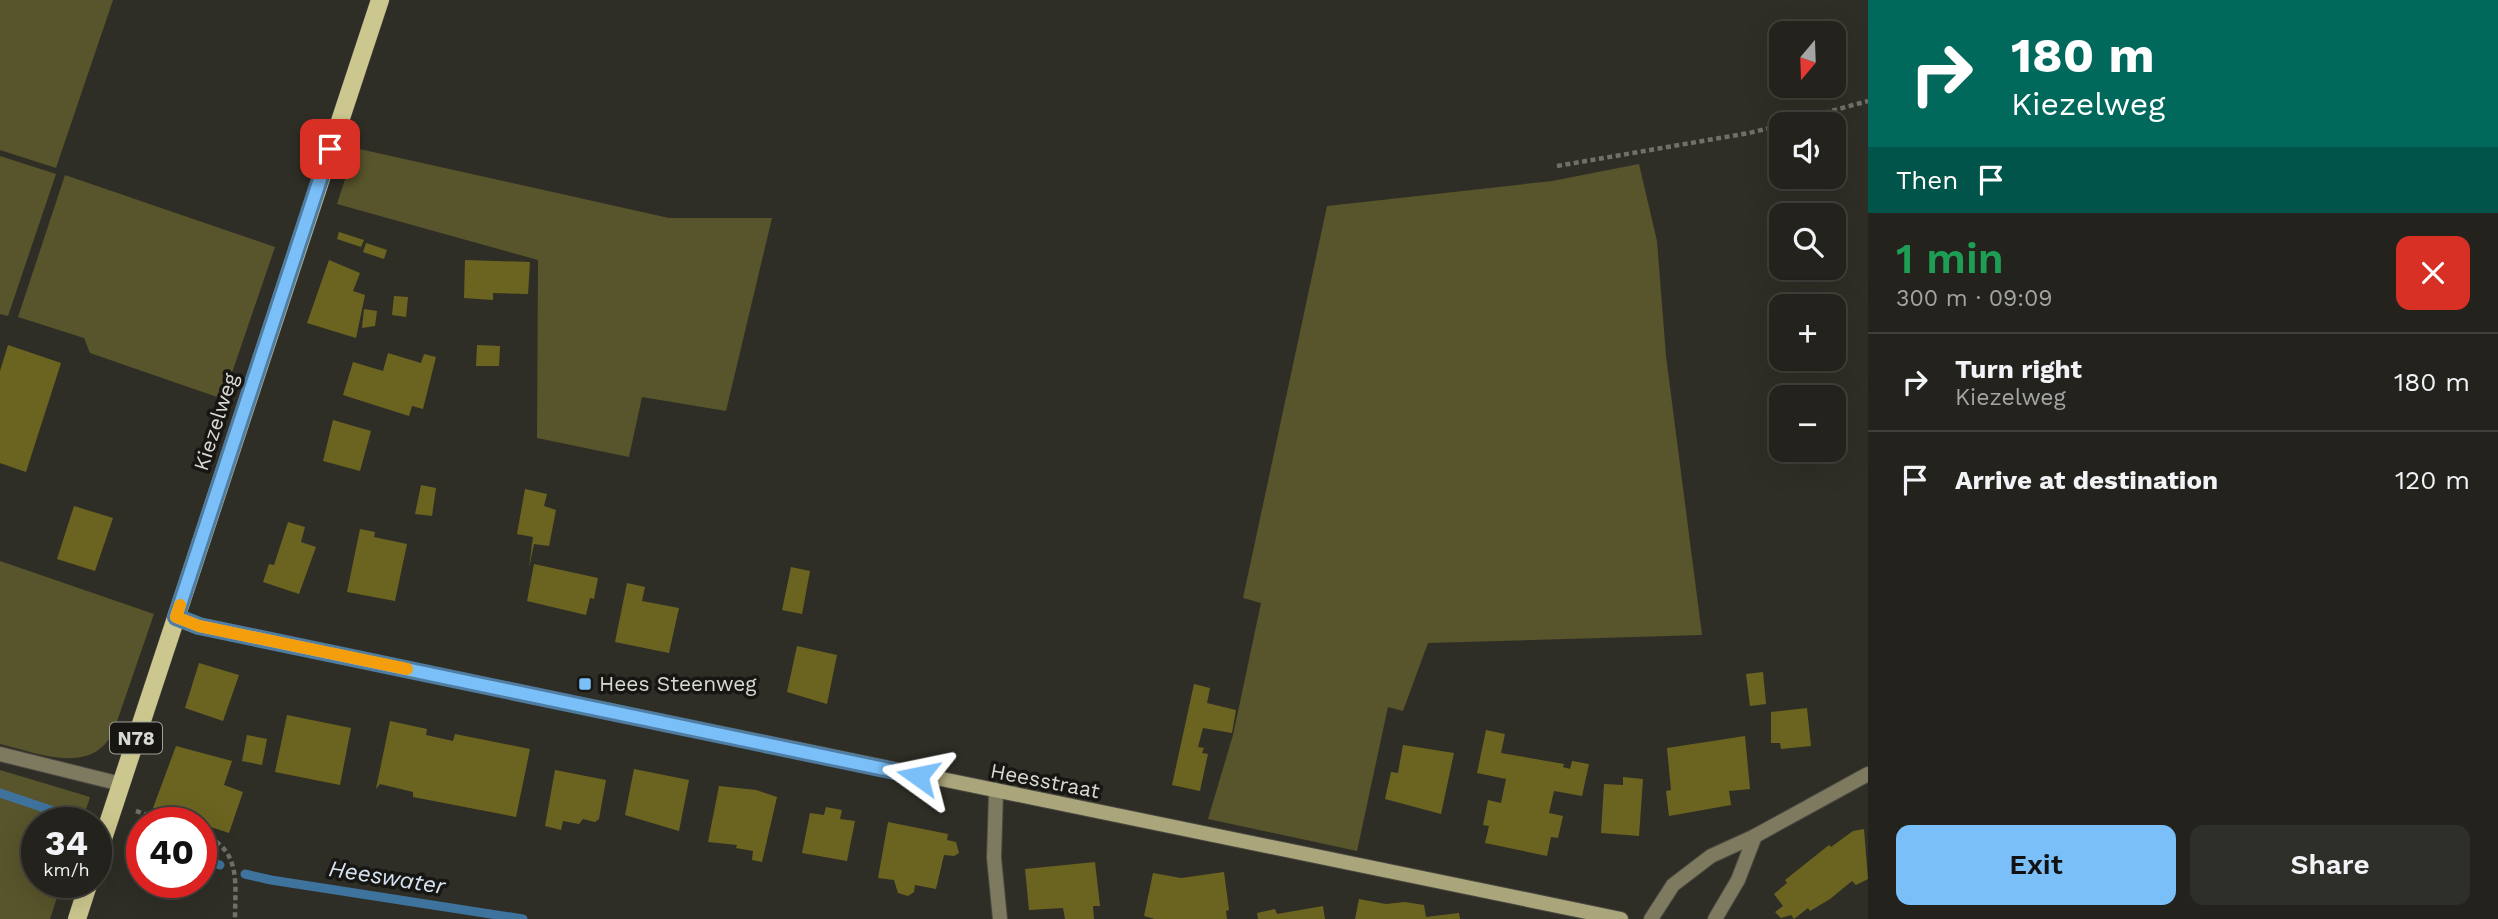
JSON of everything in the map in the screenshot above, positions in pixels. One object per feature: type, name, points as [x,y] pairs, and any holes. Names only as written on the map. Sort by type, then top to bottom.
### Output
[{"type":"main road","name":"Kiezelweg","points":[[112,812],[380,0]]},
{"type":"main road","points":[[76,919],[83,898]]},
{"type":"street","name":"Heesstraat","points":[[176,617],[199,626],[1621,919]]},
{"type":"street","points":[[0,754],[121,784]]},
{"type":"street","points":[[1651,919],[1673,885],[1711,856],[1755,836],[1868,774]]},
{"type":"street","points":[[996,792],[994,858],[1000,919]]},
{"type":"street","points":[[1715,919],[1738,880],[1755,836]]},
{"type":"path","points":[[1827,112],[1868,101]]},
{"type":"path","points":[[1557,166],[1769,128]]},
{"type":"path","points":[[115,803],[126,807]]},
{"type":"path","points":[[217,840],[234,865],[235,919]]},
{"type":"shaded area","points":[[0,0],[113,0],[56,168],[0,150]]},
{"type":"shaded area","points":[[355,148],[669,218],[772,218],[726,411],[642,397],[629,457],[537,438],[538,260],[337,204]]},
{"type":"shaded area","points":[[0,156],[56,174],[8,316],[0,314]]},
{"type":"shaded area","points":[[1639,164],[1657,241],[1666,356],[1702,635],[1428,643],[1403,711],[1388,707],[1357,851],[1208,819],[1233,735],[1261,603],[1243,598],[1327,206],[1552,181]]},
{"type":"shaded area","points":[[65,175],[275,247],[223,399],[90,353],[84,338],[18,317]]},
{"type":"shaded area","points":[[0,561],[154,614],[114,730],[105,744],[93,753],[63,758],[0,744]]},
{"type":"shaded area","points":[[0,770],[90,797],[87,807],[21,807],[21,898],[57,898],[50,919],[0,919]]},
{"type":"building","points":[[339,232],[364,240],[361,247],[337,239]]},
{"type":"building","points":[[366,243],[387,250],[384,259],[363,252]]},
{"type":"building","points":[[329,260],[360,273],[353,291],[365,295],[356,338],[307,323]]},
{"type":"building","points":[[465,260],[530,262],[528,294],[493,293],[493,300],[464,298]]},
{"type":"building","points":[[394,296],[408,297],[406,317],[392,315]]},
{"type":"building","points":[[364,309],[377,311],[375,326],[362,328]]},
{"type":"building","points":[[8,345],[61,363],[26,472],[0,463],[0,371]]},
{"type":"building","points":[[477,345],[500,346],[499,366],[476,366]]},
{"type":"building","points":[[388,353],[421,363],[424,354],[436,357],[423,409],[412,406],[409,416],[343,395],[353,362],[383,371]]},
{"type":"building","points":[[333,420],[371,431],[360,471],[323,461]]},
{"type":"building","points":[[421,485],[436,488],[432,516],[415,514]]},
{"type":"building","points":[[525,489],[547,494],[544,506],[556,510],[549,546],[534,544],[529,568],[533,537],[517,534]]},
{"type":"building","points":[[74,506],[113,518],[95,571],[57,559]]},
{"type":"building","points":[[288,522],[305,527],[301,542],[316,547],[299,594],[263,582],[269,564],[274,565]]},
{"type":"building","points":[[360,529],[375,532],[374,537],[407,544],[395,601],[347,592]]},
{"type":"building","points":[[534,564],[598,578],[594,599],[590,598],[586,615],[527,601]]},
{"type":"building","points":[[791,567],[810,571],[802,614],[782,610]]},
{"type":"building","points":[[627,583],[645,587],[642,601],[679,608],[669,653],[615,642]]},
{"type":"building","points":[[797,646],[837,655],[827,704],[787,692]]},
{"type":"building","points":[[199,663],[239,675],[223,721],[185,708]]},
{"type":"building","points":[[1763,672],[1766,704],[1750,706],[1746,674]]},
{"type":"building","points":[[1194,684],[1210,688],[1207,703],[1236,710],[1232,733],[1203,728],[1198,747],[1204,748],[1202,753],[1208,754],[1200,791],[1172,785]]},
{"type":"building","points":[[1807,708],[1811,746],[1781,749],[1780,743],[1771,743],[1771,712]]},
{"type":"building","points":[[287,715],[351,728],[340,785],[275,772]]},
{"type":"building","points":[[390,721],[427,729],[426,735],[453,741],[455,734],[530,749],[516,817],[413,797],[413,792],[380,784],[376,789]]},
{"type":"building","points":[[1486,730],[1505,734],[1501,753],[1564,764],[1563,767],[1570,769],[1572,761],[1589,764],[1582,796],[1554,791],[1549,813],[1563,816],[1558,838],[1551,837],[1547,856],[1485,843],[1489,826],[1483,825],[1488,800],[1501,803],[1506,779],[1477,773]]},
{"type":"building","points":[[247,735],[267,739],[262,765],[242,761]]},
{"type":"building","points":[[1745,736],[1750,789],[1729,791],[1731,805],[1669,816],[1666,791],[1671,790],[1667,748]]},
{"type":"building","points":[[1403,745],[1454,753],[1441,814],[1385,799],[1391,772],[1398,773]]},
{"type":"building","points":[[176,746],[232,761],[224,785],[243,792],[229,833],[217,829],[217,807],[153,807]]},
{"type":"building","points":[[634,769],[689,780],[679,831],[625,815]]},
{"type":"building","points":[[555,770],[606,780],[599,819],[595,822],[583,819],[579,824],[563,821],[561,830],[545,826]]},
{"type":"building","points":[[1623,777],[1643,779],[1639,836],[1601,833],[1604,784],[1623,785]]},
{"type":"building","points":[[719,786],[756,790],[777,797],[762,862],[752,860],[753,851],[736,848],[737,845],[708,842]]},
{"type":"building","points":[[826,807],[842,810],[840,819],[855,821],[847,861],[802,853],[810,813],[824,815]]},
{"type":"building","points":[[888,822],[948,834],[947,840],[956,842],[959,853],[954,856],[944,855],[936,889],[915,885],[914,892],[908,896],[898,893],[894,880],[878,878]]},
{"type":"building","points":[[1864,829],[1868,879],[1856,885],[1852,881],[1830,899],[1810,911],[1808,908],[1794,919],[1791,915],[1781,918],[1775,912],[1783,906],[1774,894],[1787,883],[1785,880],[1829,845],[1831,847],[1853,831]]},
{"type":"building","points":[[1095,862],[1100,906],[1093,906],[1094,919],[1065,919],[1063,908],[1029,910],[1025,869]]},
{"type":"building","points":[[1224,872],[1229,910],[1226,911],[1227,919],[1155,919],[1144,916],[1153,873],[1181,878]]},
{"type":"building","points":[[1359,899],[1386,904],[1405,902],[1424,905],[1426,917],[1459,913],[1460,919],[1355,919]]},
{"type":"building","points":[[1323,906],[1325,919],[1258,919],[1257,913],[1275,909],[1277,914]]},
{"type":"waterway","name":"Heeswater","points":[[0,793],[41,807]]},
{"type":"waterway","name":"Heeswater","points":[[245,874],[523,919]]},
{"type":"slow traffic","points":[[180,605],[176,617],[199,626],[407,669]]},
{"type":"place","name":"Hees Steenweg","points":[[585,684]]},
{"type":"route","points":[[330,149],[176,617],[199,626],[918,776]]}]
